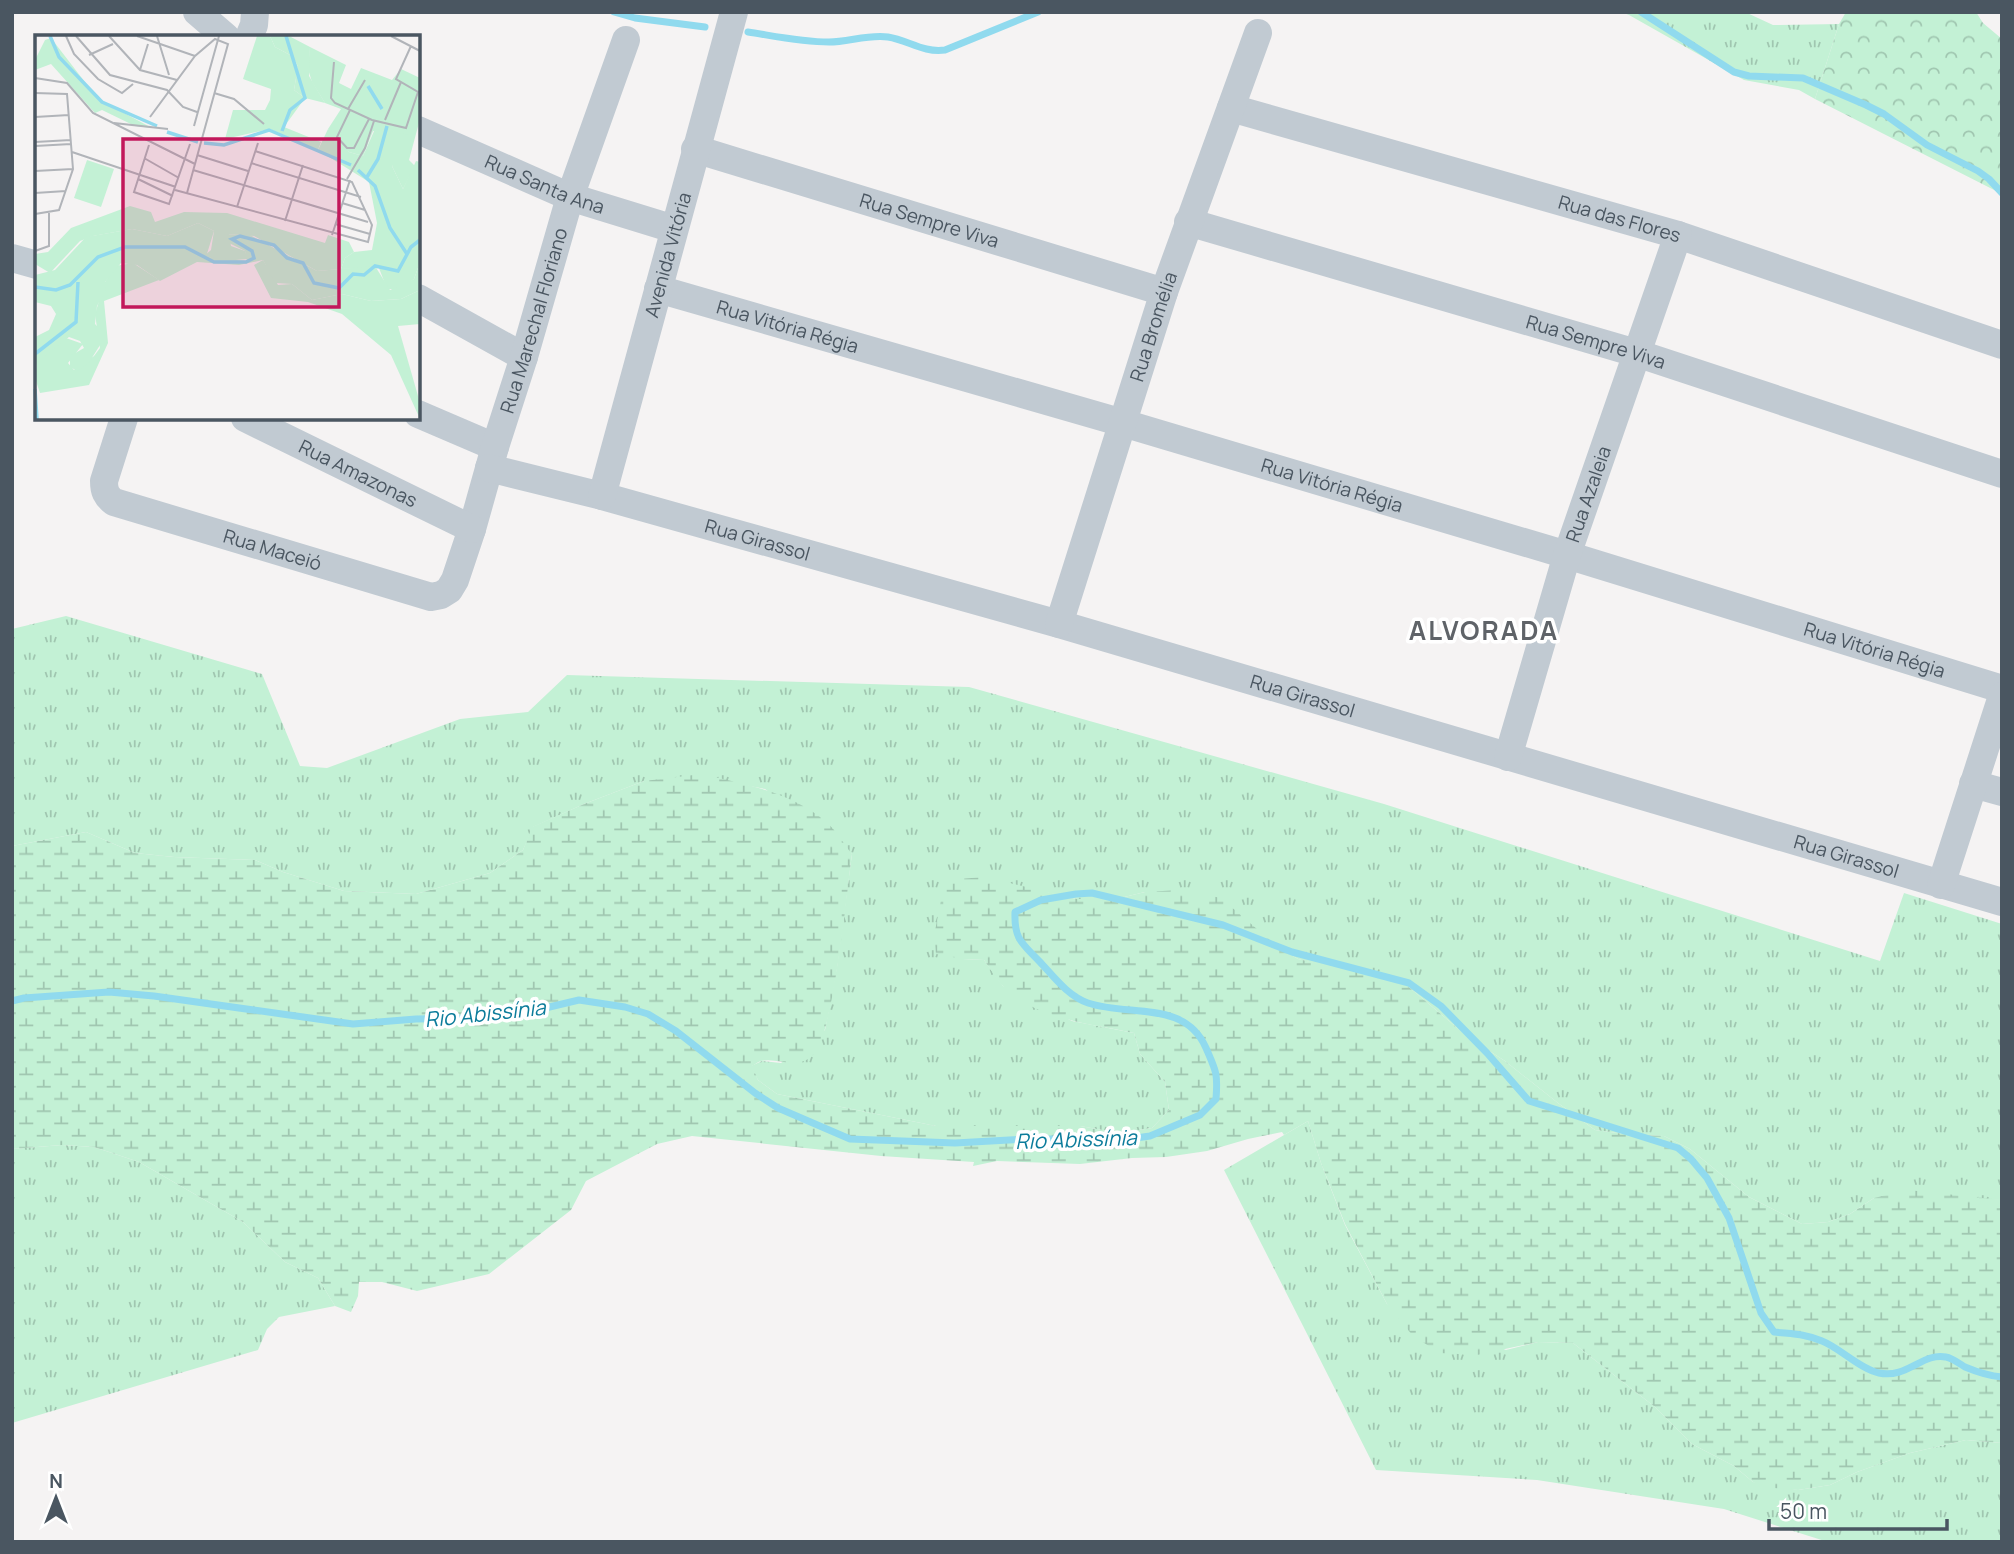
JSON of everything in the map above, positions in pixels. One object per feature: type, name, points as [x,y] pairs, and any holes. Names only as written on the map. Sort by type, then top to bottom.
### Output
[{"type":"street","points":[[197,12],[224,35]]},
{"type":"street","points":[[250,35],[255,12]]},
{"type":"street","name":"Avenida Vitória","points":[[602,496],[734,12]]},
{"type":"street","name":"Rua Bromélia","points":[[1059,624],[1164,292],[1258,33]]},
{"type":"street","name":"Rua Marechal Floriano","points":[[441,596],[456,580],[570,197],[626,40]]},
{"type":"street","name":"Rua das Flores","points":[[1231,108],[1678,235],[2002,345]]},
{"type":"street","name":"Rua Santa Ana","points":[[420,131],[570,197],[674,229]]},
{"type":"street","name":"Rua Sempre Viva","points":[[695,149],[1164,292]]},
{"type":"street","name":"Rua Sempre Viva","points":[[1188,222],[1636,353],[2002,474]]},
{"type":"street","name":"Rua Azaleia","points":[[1508,757],[1567,555],[1678,235]]},
{"type":"street","points":[[12,258],[35,264]]},
{"type":"street","name":"Rua Vitória Régia","points":[[658,289],[1124,423],[1567,555],[2002,689]]},
{"type":"street","points":[[420,299],[524,357]]},
{"type":"street","name":"Rua Girassol","points":[[420,415],[492,458],[602,496],[1059,624],[2002,902]]},
{"type":"street","name":"Rua Maceió","points":[[123,420],[104,481],[106,496],[114,502],[431,597],[441,596]]},
{"type":"street","name":"Rua Amazonas","points":[[249,420],[472,529]]},
{"type":"street","points":[[1941,885],[2002,696]]},
{"type":"street","points":[[1973,784],[2002,792]]},
{"type":"green space","points":[[1621,12],[1745,12],[1773,25],[1839,24],[1815,99],[1799,90],[1744,80]]},
{"type":"green space","points":[[1846,12],[1976,12],[1983,23],[2002,39],[2002,194],[1815,99],[1839,24]]},
{"type":"green space","points":[[66,616],[262,674],[300,766],[327,768],[460,719],[528,712],[567,675],[969,687],[1384,804],[1880,961],[1904,893],[2002,924],[2002,1200],[1874,1198],[1850,1214],[1828,1222],[1802,1224],[1749,1197],[1690,1149],[1664,1136],[1595,1130],[1505,1061],[1468,1037],[1410,988],[1298,959],[1279,948],[1145,892],[1116,899],[1077,899],[1045,892],[963,959],[984,960],[1003,986],[1072,1021],[1134,1033],[1140,1054],[1165,1082],[1169,1110],[1152,1128],[1119,1133],[1080,1126],[936,1126],[777,1094],[758,1080],[751,1066],[762,1061],[781,1063],[825,1030],[837,967],[852,854],[765,789],[739,784],[644,781],[533,827],[523,850],[490,873],[416,894],[344,891],[283,872],[255,860],[135,853],[86,832],[12,846],[12,629]]},
{"type":"green space","points":[[702,774],[766,790],[796,802],[828,824],[852,854],[833,992],[820,1042],[807,1060],[787,1063],[767,1060],[752,1066],[758,1080],[777,1094],[936,1126],[1080,1126],[1119,1133],[1152,1128],[1169,1110],[1165,1082],[1140,1054],[1134,1033],[1047,1013],[1016,997],[1000,983],[984,960],[936,954],[934,936],[945,880],[985,877],[1077,899],[1116,899],[1145,892],[1180,890],[1221,898],[1279,948],[1298,959],[1372,972],[1410,988],[1468,1037],[1505,1061],[1595,1130],[1664,1136],[1690,1149],[1749,1197],[1802,1224],[1828,1222],[1850,1214],[1874,1198],[1908,1190],[2002,1200],[2002,1443],[1966,1440],[1910,1453],[1830,1485],[1798,1490],[1763,1487],[1734,1466],[1692,1444],[1655,1407],[1573,1343],[1538,1342],[1477,1355],[1440,1353],[1413,1336],[1387,1304],[1345,1224],[1308,1121],[1284,1135],[1282,1132],[1248,1139],[1207,1151],[1080,1164],[997,1161],[973,1166],[974,1162],[881,1156],[692,1136],[657,1144],[586,1181],[571,1210],[489,1274],[417,1291],[382,1282],[359,1282],[358,1296],[351,1312],[335,1306],[318,1278],[285,1262],[243,1222],[139,1162],[94,1147],[62,1145],[12,1149],[12,846],[86,832],[135,853],[255,860],[283,872],[344,891],[416,894],[490,873],[523,850],[532,827],[584,804],[644,781]]},
{"type":"green space","points":[[1308,1121],[1345,1225],[1387,1304],[1506,1350],[1538,1342],[1573,1343],[1655,1407],[1692,1444],[1734,1466],[1753,1482],[1798,1490],[1830,1485],[1910,1453],[1966,1440],[2002,1443],[2002,1542],[1828,1542],[1724,1509],[1537,1480],[1376,1470],[1224,1170]]},
{"type":"green space","points":[[62,1145],[94,1147],[139,1162],[243,1222],[285,1262],[318,1278],[335,1306],[279,1317],[267,1329],[258,1350],[12,1423],[12,1149]]},
{"type":"waterway","points":[[614,12],[635,18],[705,27]]},
{"type":"waterway","points":[[748,32],[819,42],[888,37],[930,50],[945,50],[1038,12]]},
{"type":"waterway","points":[[1641,12],[1734,72],[1749,76],[1803,78],[1884,114],[1927,145],[1978,171],[2002,193]]},
{"type":"waterway","name":"Rio Abissínia","points":[[12,1001],[109,992],[353,1024],[520,1014],[579,1000],[625,1007],[648,1014],[676,1031],[778,1108],[850,1139],[955,1143],[1025,1139],[1129,1139],[1150,1136],[1200,1115],[1216,1099],[1214,1067],[1197,1033],[1171,1016],[1104,1007],[1074,996],[1028,950],[1016,929],[1015,912],[1041,900],[1092,893],[1223,925],[1292,952],[1409,983],[1441,1006],[1529,1101],[1678,1148],[1691,1159],[1707,1178],[1729,1218],[1761,1313],[1774,1332],[1799,1335],[1829,1344],[1879,1373],[1898,1372],[1938,1356],[1979,1372],[2002,1377]]},
{"type":"district","name":"ALVORADA","points":[[1484,630]]}]
